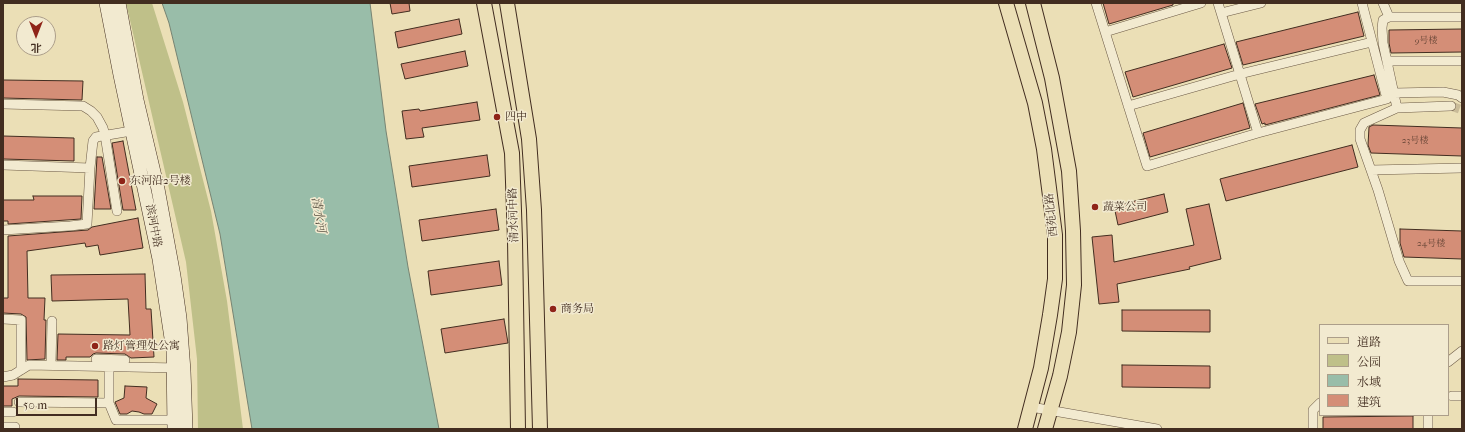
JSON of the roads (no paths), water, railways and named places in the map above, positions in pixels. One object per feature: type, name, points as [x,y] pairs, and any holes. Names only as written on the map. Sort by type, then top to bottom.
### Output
[{"type":"main road","name":"滨河中路","points":[[106,3],[138,130]]},
{"type":"main road","name":"滨河中路","points":[[119,3],[173,351],[178,368],[180,424]]},
{"type":"main road","name":"清水河中路","points":[[484,3],[512,153],[518,429]]},
{"type":"main road","name":"清水河中路","points":[[506,3],[530,154],[534,210],[540,429]]},
{"type":"main road","name":"西苑北路","points":[[1006,3],[1038,119],[1044,149],[1055,235],[1055,279],[1051,308],[1041,368],[1025,429]]},
{"type":"main road","name":"西苑北路","points":[[1033,3],[1052,78],[1069,171],[1073,231],[1074,285],[1069,332],[1060,376],[1045,429]]},
{"type":"street","points":[[1096,3],[1146,166],[1258,133],[1387,99],[1362,3]]},
{"type":"street","points":[[1105,32],[1201,3]]},
{"type":"street","points":[[1218,3],[1258,133]]},
{"type":"street","points":[[1221,13],[1260,3]]},
{"type":"street","points":[[1383,3],[1389,17]]},
{"type":"street","points":[[1397,108],[1387,61],[1382,28],[1383,20],[1389,17],[1462,17]]},
{"type":"street","points":[[1128,106],[1240,74],[1372,42]]},
{"type":"street","points":[[1387,61],[1462,61]]},
{"type":"street","points":[[1394,93],[1443,92],[1458,95],[1462,98]]},
{"type":"street","points":[[3,104],[83,106],[92,111],[103,128],[105,135],[117,211]]},
{"type":"street","points":[[1451,106],[1397,108],[1364,124],[1360,130],[1360,139],[1399,261],[1408,281],[1462,281]]},
{"type":"street","points":[[3,230],[87,224],[93,141],[96,138],[105,135],[138,130]]},
{"type":"street","points":[[3,165],[90,168]]},
{"type":"street","points":[[1371,170],[1462,168]]},
{"type":"street","points":[[3,320],[21,320],[21,370]]},
{"type":"street","points":[[51,365],[52,321]]},
{"type":"street","points":[[1449,361],[1462,351]]},
{"type":"street","points":[[69,365],[69,359],[125,360]]},
{"type":"street","points":[[3,376],[13,376],[29,365],[106,365],[109,367],[178,368]]},
{"type":"street","points":[[109,367],[109,403],[116,420],[180,424]]},
{"type":"street","points":[[1452,396],[1462,396]]},
{"type":"street","points":[[19,402],[109,403]]},
{"type":"street","points":[[1312,429],[1313,410],[1319,405]]},
{"type":"street","points":[[1031,407],[1157,429]]},
{"type":"street","points":[[3,412],[13,412]]},
{"type":"street","points":[[1428,416],[1428,429]]},
{"type":"street","points":[[3,427],[15,427]]},
{"type":"water","name":"清水河","points":[[162,3],[370,3],[386,131],[408,267],[439,429],[252,429],[220,234],[169,23]]},
{"type":"tunnel","points":[[1451,106],[1462,110]]},
{"type":"place","name":"四中","points":[[497,117]]},
{"type":"place","name":"东河沿2号楼","points":[[122,181]]},
{"type":"place","name":"蔬菜公司","points":[[1095,207]]},
{"type":"place","name":"商务局","points":[[553,309]]},
{"type":"place","name":"路灯管理处公寓","points":[[95,346]]}]
